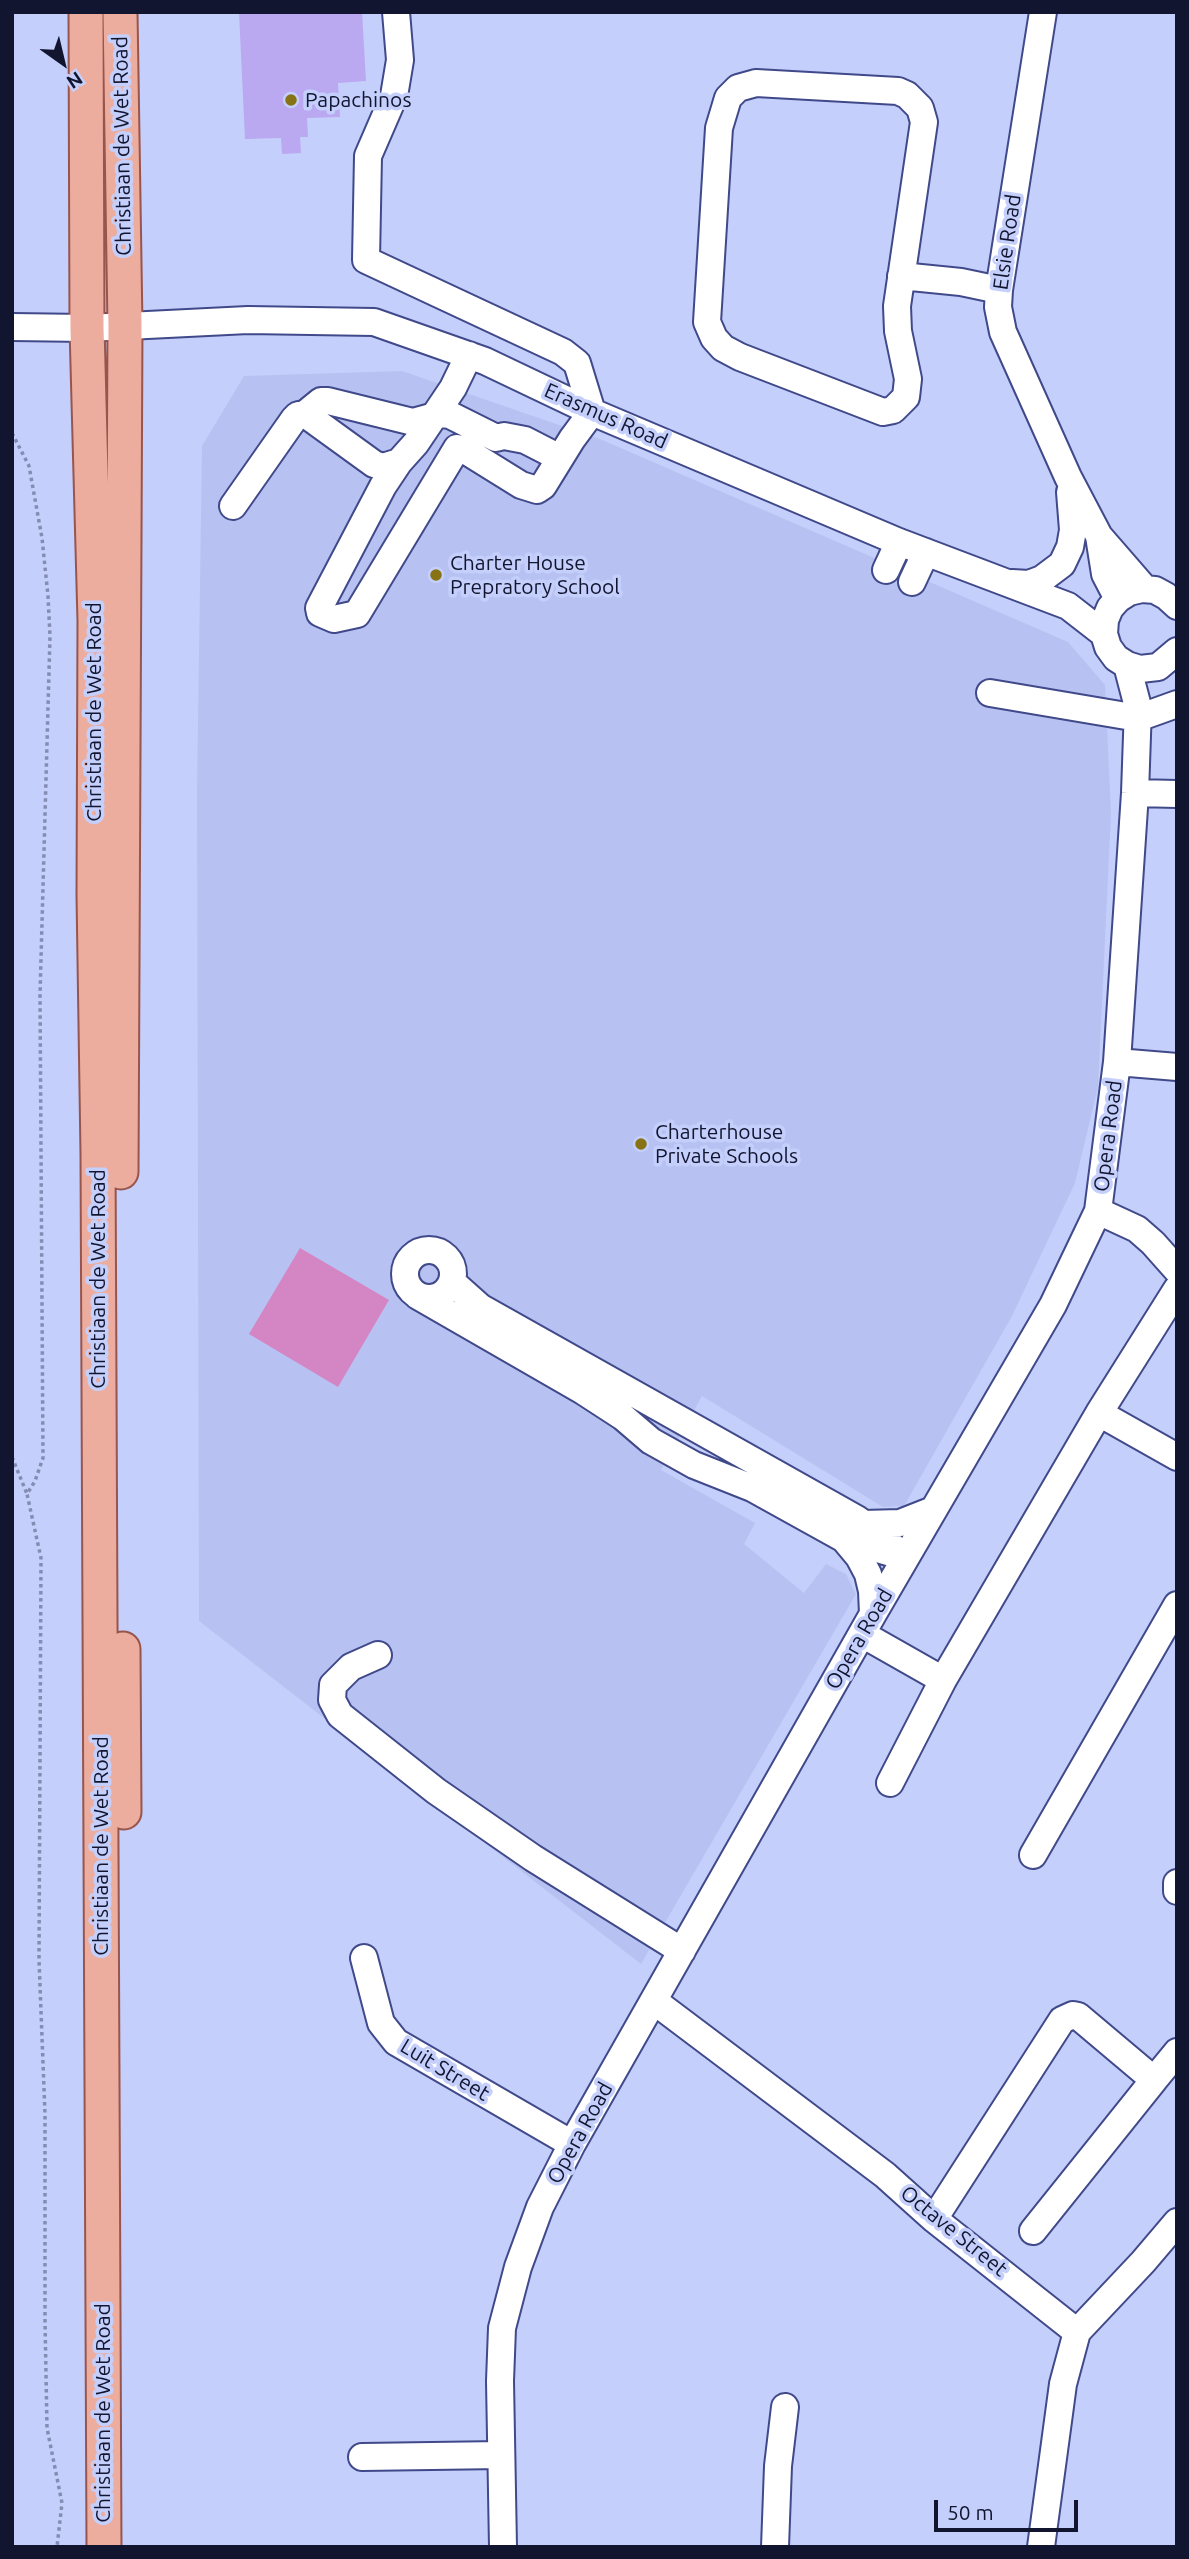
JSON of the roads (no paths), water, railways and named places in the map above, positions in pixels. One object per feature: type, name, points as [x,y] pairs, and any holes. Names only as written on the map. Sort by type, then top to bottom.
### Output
[{"type":"main road","name":"Christiaan de Wet Road","points":[[86,12],[87,328],[95,621],[94,895],[98,1168],[104,2547]]},
{"type":"main road","name":"Christiaan de Wet Road","points":[[120,12],[125,326],[121,1136],[126,2547]]},
{"type":"street","points":[[305,414],[374,464],[383,467],[413,458],[454,453],[463,449],[521,485],[537,490],[543,486],[592,412],[577,363],[563,352],[366,260],[368,156],[394,96],[400,60],[396,12]]},
{"type":"street","name":"Elsie Road","points":[[1043,12],[998,307],[1003,332],[1068,477],[1098,536],[1145,589]]},
{"type":"street","points":[[756,83],[898,92],[907,95],[920,108],[924,122],[901,276],[897,306],[898,331],[908,379],[906,397],[894,410],[883,412],[740,356],[723,348],[714,338],[707,322],[719,128],[728,98],[738,88],[756,83]]},
{"type":"street","points":[[901,276],[961,282],[999,290]]},
{"type":"street","name":"Erasmus Road","points":[[12,327],[87,328],[248,320],[374,322],[469,355],[592,412],[899,542],[1068,606],[1104,634],[1108,647],[1116,658],[1127,665]]},
{"type":"street","points":[[461,419],[454,453],[357,614],[334,619],[320,613],[322,601],[383,486],[453,388],[469,355]]},
{"type":"street","points":[[233,506],[294,419],[305,414],[314,405],[328,401],[413,422],[442,414],[461,419],[496,438],[504,436],[525,440],[560,458]]},
{"type":"street","points":[[483,462],[496,438]]},
{"type":"street","points":[[1003,583],[1029,584],[1042,579],[1063,561],[1073,530],[1068,477]]},
{"type":"street","name":"Elsie Road","points":[[1098,536],[1105,574],[1115,601]]},
{"type":"street","points":[[886,570],[899,542]]},
{"type":"street","points":[[912,582],[926,552]]},
{"type":"street","name":"Erasmus Road","points":[[1068,606],[1115,601],[1129,592],[1145,589]]},
{"type":"street","points":[[1145,589],[1166,596],[1177,606]]},
{"type":"street","points":[[1104,634],[1105,620],[1115,601]]},
{"type":"street","points":[[1127,665],[1140,669],[1167,659]]},
{"type":"street","name":"Opera Road","points":[[1138,712],[1167,659]]},
{"type":"street","name":"Opera Road","points":[[503,2547],[500,2381],[502,2328],[529,2233],[572,2144],[905,1557],[1053,1305],[1098,1211],[1117,1062],[1135,793],[1138,712],[1127,665]]},
{"type":"street","points":[[990,693],[1138,712],[1177,704]]},
{"type":"street","points":[[1135,793],[1177,794]]},
{"type":"street","points":[[1117,1062],[1177,1067]]},
{"type":"street","points":[[1098,1211],[1137,1229],[1177,1270]]},
{"type":"street","points":[[418,1296],[426,1298],[442,1294],[452,1282],[452,1266],[443,1254],[436,1250],[420,1251],[408,1261],[404,1276],[411,1291],[418,1296],[583,1391],[623,1417],[651,1441],[694,1465],[854,1532],[905,1557]]},
{"type":"street","points":[[452,1282],[480,1307],[854,1532],[900,1523],[933,1510]]},
{"type":"street","points":[[890,1783],[943,1679],[1099,1413],[1177,1289]]},
{"type":"street","points":[[1099,1413],[1177,1458]]},
{"type":"street","points":[[854,1532],[859,1556],[868,1574],[872,1591],[867,1624],[903,1657],[943,1679]]},
{"type":"street","points":[[1033,1855],[1177,1605]]},
{"type":"street","points":[[378,1655],[351,1667],[333,1685],[332,1700],[340,1715],[436,1791],[533,1858],[682,1951]]},
{"type":"street","points":[[1177,1883],[1177,1891]]},
{"type":"street","name":"Luit Street","points":[[364,1958],[381,2023],[396,2042],[572,2144]]},
{"type":"street","name":"Octave Street","points":[[654,2001],[885,2175],[934,2219],[1077,2332]]},
{"type":"street","points":[[934,2219],[1062,2020],[1068,2016],[1078,2016],[1154,2080]]},
{"type":"street","points":[[1032,2231],[1177,2052]]},
{"type":"street","points":[[1041,2547],[1063,2384],[1077,2332],[1177,2222]]},
{"type":"street","points":[[775,2547],[778,2466],[785,2407]]},
{"type":"street","points":[[362,2457],[501,2455]]},
{"type":"place","name":"Papachinos","points":[[291,100]]},
{"type":"place","name":"Charter House Prepratory School","points":[[436,575]]},
{"type":"place","name":"Charterhouse Private Schools","points":[[641,1144]]}]
